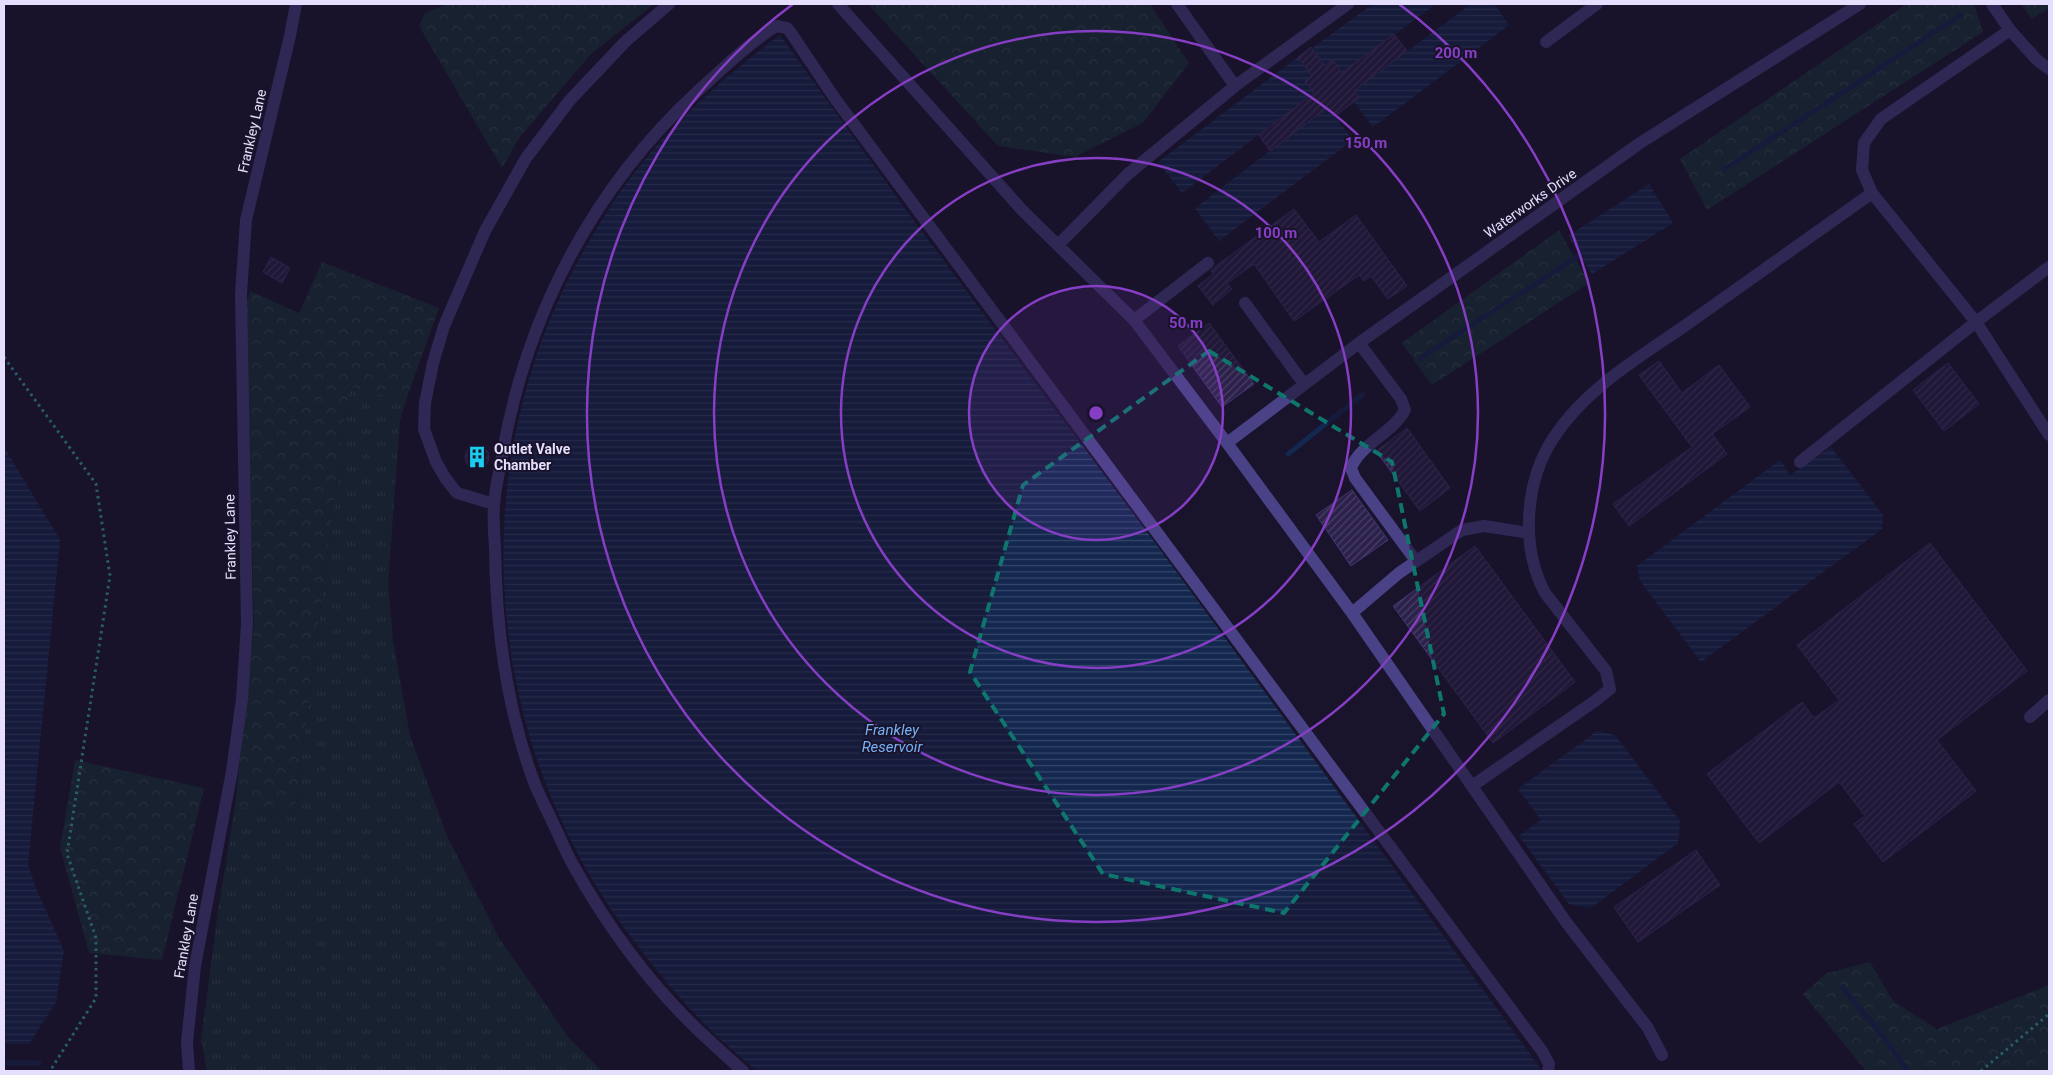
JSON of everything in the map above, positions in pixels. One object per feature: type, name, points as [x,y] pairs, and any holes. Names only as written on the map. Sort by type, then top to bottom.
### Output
[{"type":"street","name":"Frankley Lane","points":[[189,1071],[187,1042],[195,966],[232,770],[242,699],[247,624],[241,294],[246,220],[296,4]]},
{"type":"street","points":[[494,504],[457,493],[446,480],[436,462],[424,429],[427,395],[433,363],[444,326],[485,231],[526,158],[570,100],[626,41],[669,4]]},
{"type":"street","points":[[838,4],[919,92],[1022,210],[1134,320],[1352,613],[1566,922],[1648,1028],[1662,1055]]},
{"type":"street","points":[[1176,4],[1235,86]]},
{"type":"street","points":[[1058,245],[1128,174],[1235,86],[1348,4]]},
{"type":"street","points":[[1546,42],[1597,4]]},
{"type":"street","points":[[1992,4],[2010,30],[2037,60],[2049,69]]},
{"type":"street","name":"Waterworks Drive","points":[[1227,443],[1359,343],[1640,143],[1856,5]]},
{"type":"street","points":[[743,1071],[696,1029],[649,977],[602,912],[572,864],[534,782],[512,710],[503,663],[495,584],[494,504],[510,412],[525,358],[543,312],[566,263],[599,206],[639,152],[683,105],[776,26],[787,28],[836,100],[1542,1051],[1549,1064],[1548,1071]]},
{"type":"street","points":[[2010,30],[1880,119],[1864,143],[1862,170],[1872,193],[1976,322],[2049,435]]},
{"type":"street","points":[[1472,786],[1610,689],[1606,671],[1545,593],[1539,580],[1529,533],[1532,484],[1553,438],[1576,410],[1620,370],[1872,193]]},
{"type":"street","points":[[1134,320],[1208,263]]},
{"type":"street","points":[[1800,462],[1976,322],[2049,267]]},
{"type":"street","points":[[1245,303],[1304,384]]},
{"type":"street","points":[[1359,343],[1401,400],[1405,410],[1400,419],[1387,432],[1359,454],[1352,468],[1355,478],[1416,561]]},
{"type":"street","points":[[1352,613],[1416,561],[1462,530],[1484,526],[1529,533]]},
{"type":"street","points":[[2030,717],[2049,700]]},
{"type":"path","points":[[4,357],[96,484],[110,576],[66,854],[96,938],[96,998],[50,1071]]},
{"type":"path","points":[[1981,1071],[2049,1014]]},
{"type":"highlighted area","points":[[1209,351],[1392,462],[1444,714],[1284,913],[1103,874],[970,672],[1023,485]]},
{"type":"green space","points":[[447,4],[654,4],[591,54],[519,138],[502,168],[419,26],[425,13]]},
{"type":"green space","points":[[868,4],[1150,4],[1189,63],[1143,123],[1075,157],[998,146]]},
{"type":"green space","points":[[1907,4],[1974,4],[1983,32],[1707,210],[1680,159]]},
{"type":"green space","points":[[2021,4],[2049,4],[2049,8],[2032,19]]},
{"type":"green space","points":[[1559,230],[1589,283],[1432,385],[1402,343]]},
{"type":"green space","points":[[322,262],[439,308],[406,400],[349,387],[294,815],[235,806],[254,626],[246,307],[250,291],[299,313]]},
{"type":"green space","points":[[349,387],[406,400],[400,421],[388,584],[393,640],[410,736],[447,836],[499,938],[569,1038],[602,1071],[207,1071],[201,1040],[218,911],[235,806],[294,815]]},
{"type":"green space","points":[[75,760],[204,788],[162,960],[89,953],[60,848]]},
{"type":"green space","points":[[1870,962],[1893,1001],[1937,1029],[2049,985],[2049,1071],[1866,1071],[1803,994],[1827,973]]},
{"type":"water","points":[[1373,4],[1436,4],[1342,73],[1333,60],[1325,66],[1312,48]]},
{"type":"water","points":[[1471,4],[1494,4],[1509,25],[1373,127],[1354,102],[1359,98],[1354,91]]},
{"type":"water","name":"Frankley Reservoir","points":[[780,35],[911,217],[1159,548],[1541,1069],[1537,1071],[758,1071],[720,1039],[685,1003],[652,965],[622,925],[574,846],[538,762],[515,675],[504,586],[506,496],[521,407],[550,321],[591,238],[620,192],[647,157],[682,119],[739,67]]},
{"type":"water","points":[[1298,57],[1312,76],[1305,81],[1314,93],[1182,193],[1158,162]]},
{"type":"water","points":[[1328,107],[1353,140],[1219,241],[1195,208]]},
{"type":"water","points":[[1649,184],[1673,223],[1592,274],[1568,236]]},
{"type":"water","points":[[4,447],[60,540],[28,864],[35,886],[64,951],[56,1002],[29,1044],[4,1044]]},
{"type":"water","points":[[1831,447],[1883,515],[1882,529],[1701,662],[1640,581],[1637,566],[1780,460],[1790,475]]},
{"type":"water","points":[[1597,731],[1615,735],[1680,821],[1678,843],[1591,908],[1569,904],[1519,836],[1541,820],[1518,789]]},
{"type":"building","points":[[1394,34],[1407,51],[1354,91],[1359,98],[1335,116],[1328,107],[1270,151],[1259,135],[1314,93],[1305,81],[1312,76],[1298,57],[1311,47],[1325,66],[1333,60],[1342,73]]},
{"type":"building","points":[[1294,209],[1319,242],[1356,215],[1407,286],[1388,299],[1371,276],[1364,281],[1359,275],[1294,321],[1254,264],[1227,283],[1232,289],[1213,305],[1198,286],[1213,274],[1211,271],[1216,266]]},
{"type":"building","points":[[271,257],[290,268],[282,283],[263,272]]},
{"type":"building","points":[[1209,323],[1254,384],[1222,407],[1178,346]]},
{"type":"building","points":[[1659,361],[1682,393],[1719,365],[1750,407],[1712,434],[1727,454],[1629,526],[1613,504],[1692,447],[1639,375]]},
{"type":"building","points":[[1948,363],[1979,404],[1944,431],[1913,390]]},
{"type":"building","points":[[1407,428],[1450,488],[1420,511],[1376,451]]},
{"type":"building","name":"Outlet Valve Chamber","points":[[477,445],[486,448],[489,457],[486,466],[477,469],[468,466],[465,457],[468,448]]},
{"type":"building","points":[[1352,490],[1388,540],[1351,566],[1316,515]]},
{"type":"building","points":[[1930,543],[2027,671],[1937,740],[1976,791],[1883,862],[1854,824],[1865,816],[1839,782],[1759,843],[1707,774],[1802,702],[1814,718],[1839,700],[1797,645]]},
{"type":"building","points":[[1475,546],[1575,682],[1493,743],[1393,606]]},
{"type":"building","points":[[1696,850],[1720,885],[1638,942],[1614,907]]},
{"type":"waterway","points":[[1725,169],[1961,15]]},
{"type":"waterway","points":[[1419,359],[1580,255]]},
{"type":"waterway","points":[[1288,454],[1363,394]]},
{"type":"waterway","points":[[1842,987],[1878,1030],[1908,1071]]},
{"type":"waterway","points":[[4,1063],[39,1063]]},
{"type":"place","name":"Outlet Valve Chamber","points":[[477,457]]}]
